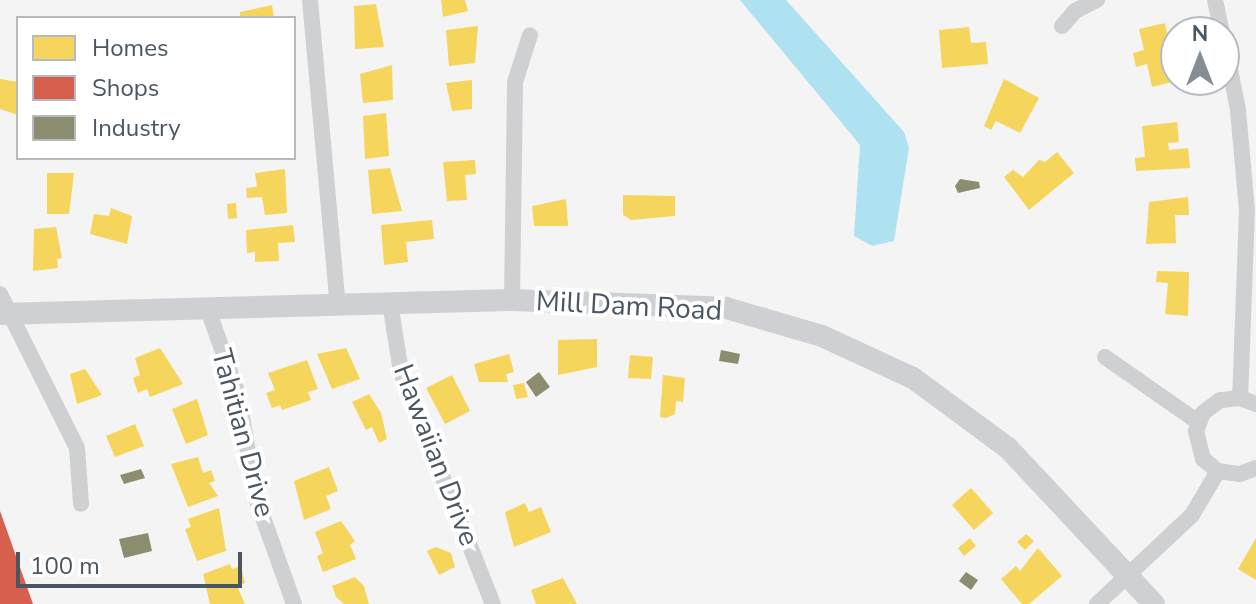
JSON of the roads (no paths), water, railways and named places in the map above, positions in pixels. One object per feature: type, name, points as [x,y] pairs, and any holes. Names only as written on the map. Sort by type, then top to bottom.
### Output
[{"type":"street","points":[[310,0],[338,305]]},
{"type":"street","points":[[1062,26],[1075,11],[1097,0]]},
{"type":"street","points":[[512,300],[515,82],[530,35]]},
{"type":"street","points":[[1235,96],[1250,175],[1248,401],[1220,400],[1198,422],[1199,450],[1218,471],[1240,474],[1256,468]]},
{"type":"street","name":"Mill Dam Road","points":[[4,307],[207,307],[512,300],[726,308],[822,336],[913,378],[1008,448],[1154,604]]},
{"type":"street","name":"Hawaiian Drive","points":[[390,303],[401,372],[493,604]]},
{"type":"street","points":[[4,307],[77,448],[81,504]]},
{"type":"street","name":"Tahitian Drive","points":[[207,307],[238,394],[256,498],[294,604]]},
{"type":"street","points":[[1105,357],[1198,422]]},
{"type":"street","points":[[1097,604],[1192,515],[1218,471]]},
{"type":"water","points":[[740,0],[786,0],[904,132],[909,148],[894,241],[872,246],[854,236],[860,145]]}]
